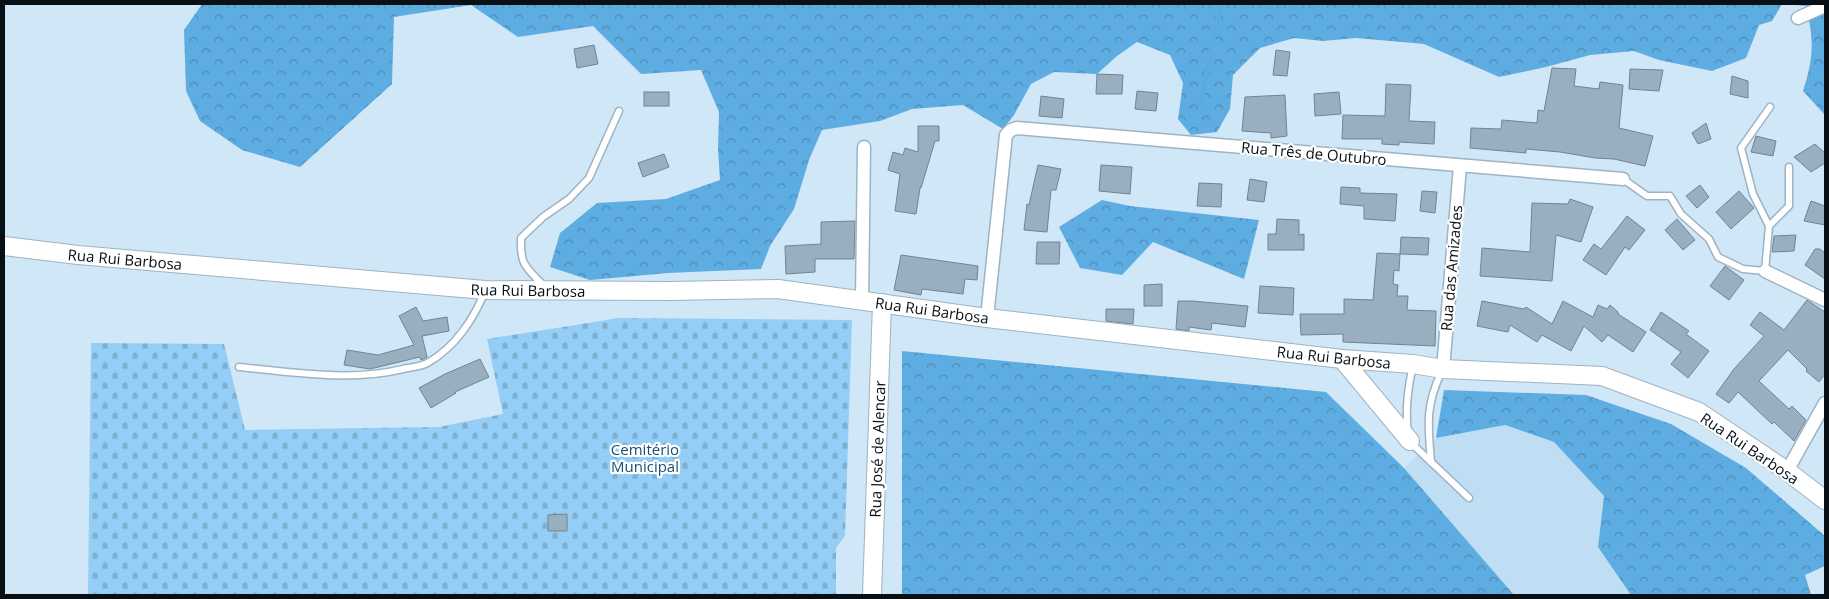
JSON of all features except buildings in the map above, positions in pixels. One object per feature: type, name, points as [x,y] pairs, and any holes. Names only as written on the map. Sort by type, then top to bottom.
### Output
[{"type":"main road","name":"Rua Rui Barbosa","points":[[4,246],[78,255],[485,290],[778,289],[987,318],[1342,359],[1413,364],[1443,369],[1602,376],[1699,412],[1787,471],[1825,500]]},
{"type":"main road","name":"Rua José de Alencar","points":[[872,595],[882,303]]},
{"type":"main road","points":[[1342,359],[1410,441]]},
{"type":"street","points":[[1798,18],[1825,6]]},
{"type":"street","name":"Rua Três de Outubro","points":[[987,318],[1006,135],[1011,130],[1017,128],[1623,179]]},
{"type":"street","points":[[862,300],[864,146]]},
{"type":"street","name":"Rua das Amizades","points":[[1443,369],[1460,166]]},
{"type":"street","points":[[1765,271],[1825,300]]},
{"type":"street","points":[[1787,471],[1825,403]]},
{"type":"lane","points":[[1623,179],[1647,196],[1670,196],[1681,214],[1709,239],[1718,257],[1743,268],[1765,271],[1769,226],[1753,194],[1741,148],[1770,107]]},
{"type":"lane","points":[[549,291],[525,266],[520,256],[521,238],[543,217],[570,199],[589,178],[618,111]]},
{"type":"lane","points":[[1769,226],[1789,206],[1789,167]]},
{"type":"lane","points":[[240,367],[341,377],[380,375],[428,363],[453,345],[479,305],[485,290]]},
{"type":"lane","points":[[1413,364],[1407,397],[1406,421],[1410,441],[1469,498]]},
{"type":"lane","points":[[1431,462],[1427,422],[1433,389],[1443,369]]},
{"type":"shaded area","points":[[1505,425],[1554,442],[1604,496],[1598,547],[1631,595],[1514,595],[1404,468],[1436,438]]},
{"type":"green space","points":[[202,4],[1782,4],[1772,21],[1759,25],[1746,58],[1712,71],[1659,60],[1634,51],[1590,55],[1499,77],[1424,44],[1356,38],[1323,41],[1294,38],[1260,48],[1233,75],[1230,109],[1217,132],[1191,135],[1178,119],[1183,83],[1170,55],[1137,42],[1117,56],[1097,74],[1054,72],[1031,84],[1014,115],[1003,129],[963,105],[912,109],[880,121],[822,130],[809,160],[794,209],[770,246],[761,269],[668,273],[590,280],[550,267],[560,233],[597,203],[666,199],[720,180],[718,149],[719,112],[701,70],[641,74],[593,26],[518,37],[471,5],[394,17],[392,84],[300,167],[242,150],[200,121],[186,91],[184,30]]},
{"type":"green space","points":[[1787,4],[1823,4],[1825,9],[1825,115],[1803,91],[1812,49],[1806,6]]},
{"type":"green space","points":[[1102,200],[1130,206],[1259,220],[1244,279],[1153,242],[1122,275],[1080,268],[1059,227]]},
{"type":"green space","name":"Cemitério Municipal","points":[[619,318],[852,320],[845,536],[836,548],[836,595],[88,595],[91,343],[224,344],[245,430],[439,427],[503,414],[487,339]]},
{"type":"green space","points":[[902,351],[1326,392],[1404,468],[1514,595],[902,595]]},
{"type":"green space","points":[[1444,390],[1586,395],[1671,424],[1746,468],[1825,536],[1825,566],[1805,575],[1811,595],[1631,595],[1598,547],[1604,496],[1554,442],[1505,425],[1436,438]]},
{"type":"waterway","points":[[1201,103],[1219,11],[1218,4]]}]
